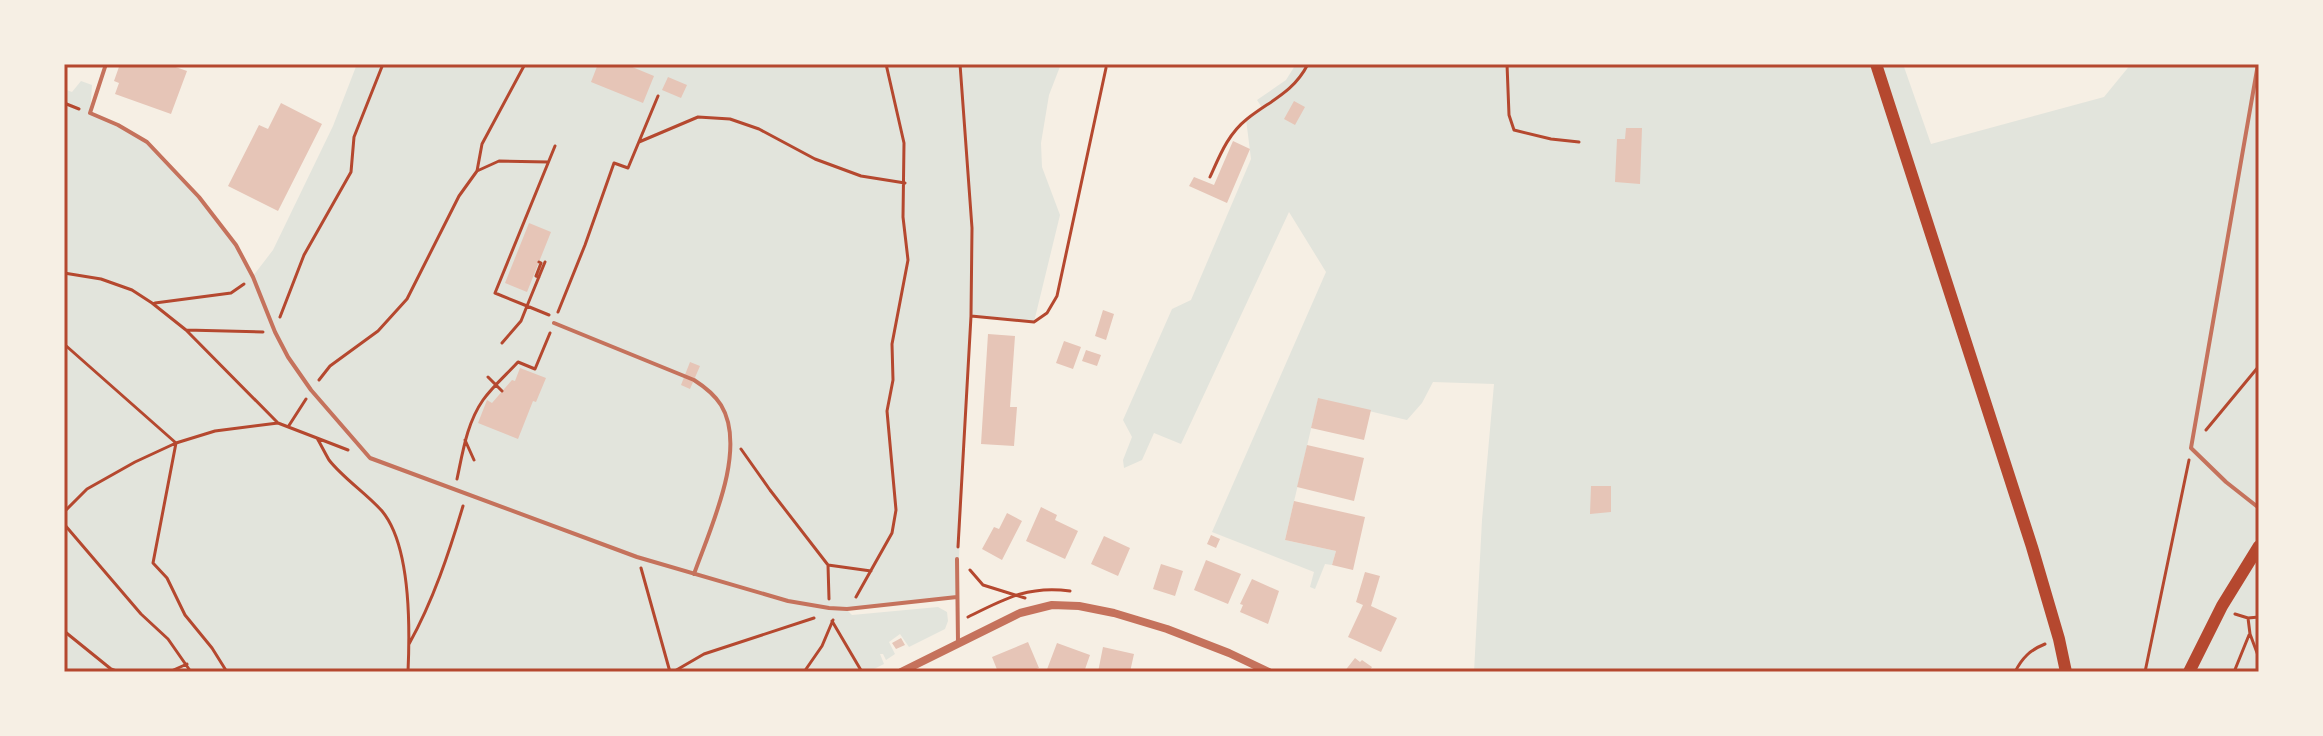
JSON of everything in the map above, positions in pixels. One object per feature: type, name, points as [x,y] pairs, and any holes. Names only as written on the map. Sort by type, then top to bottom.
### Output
[{"type":"main road","points":[[1876,64],[2028,531],[2066,672]]},
{"type":"main road","points":[[2189,672],[2222,606],[2259,546]]},
{"type":"street","points":[[901,672],[923,666],[958,643],[1020,613],[1052,605],[1079,606],[1114,613],[1167,629],[1269,672]]},
{"type":"lane","points":[[106,64],[90,113],[147,142],[199,197],[236,245],[288,357],[311,390],[370,458],[637,557],[788,601],[847,609],[957,597]]},
{"type":"lane","points":[[2258,64],[2191,448],[2259,508]]},
{"type":"lane","points":[[554,323],[694,380],[712,392],[723,408],[731,433],[729,471],[694,575]]},
{"type":"lane","points":[[957,559],[958,643]]},
{"type":"path","points":[[186,330],[275,332],[304,255],[351,172],[354,137],[383,64]]},
{"type":"path","points":[[288,427],[330,366],[378,331],[407,299],[459,196],[477,171],[482,144],[525,64]]},
{"type":"path","points":[[847,609],[863,588],[892,533],[896,510],[887,411],[893,380],[892,344],[908,260],[903,217],[904,143],[886,64]]},
{"type":"path","points":[[957,559],[971,316],[972,228],[960,64]]},
{"type":"path","points":[[1210,177],[1227,139],[1246,119],[1292,88],[1308,64]]},
{"type":"path","points":[[1507,64],[1509,115],[1514,130],[1579,142]]},
{"type":"path","points":[[971,316],[1034,322],[1047,313],[1057,296],[1106,68]]},
{"type":"path","points":[[555,146],[495,293],[556,317],[614,163],[628,168],[658,96]]},
{"type":"path","points":[[64,103],[90,113]]},
{"type":"path","points":[[639,142],[698,117],[730,119],[759,129],[815,159],[861,176],[905,183]]},
{"type":"path","points":[[477,171],[499,161],[548,162]]},
{"type":"path","points":[[539,262],[536,276],[539,277]]},
{"type":"path","points":[[502,343],[521,321],[545,262]]},
{"type":"path","points":[[64,273],[132,290],[186,330],[278,423],[370,458]]},
{"type":"path","points":[[152,303],[231,293],[253,277]]},
{"type":"path","points":[[454,490],[465,440],[484,398],[518,362],[535,369],[554,323]]},
{"type":"path","points":[[64,344],[176,443]]},
{"type":"path","points":[[2145,672],[2191,448],[2259,366]]},
{"type":"path","points":[[488,377],[502,391]]},
{"type":"path","points":[[64,512],[87,489],[176,443],[215,431],[278,423]]},
{"type":"path","points":[[637,557],[672,672],[704,654],[811,619],[829,608],[828,565],[731,433]]},
{"type":"path","points":[[316,437],[330,461],[383,513],[395,533],[403,559],[408,672]]},
{"type":"path","points":[[465,440],[474,460]]},
{"type":"path","points":[[176,443],[153,563],[167,578],[185,615],[227,672]]},
{"type":"path","points":[[409,644],[422,621],[453,539],[466,494]]},
{"type":"path","points":[[64,524],[141,614],[168,639],[191,672]]},
{"type":"path","points":[[968,564],[983,585],[1026,598]]},
{"type":"path","points":[[828,565],[871,571]]},
{"type":"path","points":[[957,622],[1014,594]]},
{"type":"path","points":[[2222,606],[2234,614],[2259,617]]},
{"type":"path","points":[[2248,618],[2259,658]]},
{"type":"path","points":[[804,672],[822,646],[832,621],[862,672]]},
{"type":"path","points":[[64,631],[114,671]]},
{"type":"path","points":[[2234,672],[2250,634]]},
{"type":"path","points":[[2015,672],[2021,660],[2034,648],[2059,639]]},
{"type":"path","points":[[169,672],[187,664]]},
{"type":"shaded area","points":[[357,64],[1061,64],[1049,95],[1041,143],[1042,167],[1060,215],[1034,322],[971,317],[957,597],[847,610],[852,615],[938,607],[947,612],[945,629],[909,647],[900,634],[889,642],[895,654],[886,660],[880,654],[884,664],[868,672],[64,672],[64,89],[72,92],[81,81],[92,85],[90,113],[147,142],[199,197],[236,245],[253,276],[273,250],[333,126]]},
{"type":"shaded area","points":[[1296,64],[1903,64],[1931,144],[2104,97],[2131,64],[2259,64],[2259,672],[1474,672],[1482,520],[1494,384],[1433,382],[1422,403],[1407,420],[1318,399],[1285,540],[1336,551],[1332,565],[1325,564],[1315,589],[1310,587],[1314,572],[1212,532],[1326,272],[1289,212],[1181,444],[1154,433],[1142,460],[1124,468],[1123,460],[1132,437],[1123,420],[1172,309],[1191,300],[1251,159],[1246,119],[1263,109],[1257,100],[1286,80]]},
{"type":"building","points":[[120,64],[167,64],[187,71],[171,114],[115,94],[119,83],[114,81]]},
{"type":"building","points":[[598,64],[625,64],[654,76],[643,103],[591,82]]},
{"type":"building","points":[[668,77],[687,85],[681,98],[662,90]]},
{"type":"building","points":[[1294,101],[1305,107],[1295,125],[1284,119]]},
{"type":"building","points":[[281,103],[322,124],[278,211],[228,186],[259,125],[268,129]]},
{"type":"building","points":[[1626,128],[1642,128],[1640,184],[1615,182],[1617,139],[1625,139]]},
{"type":"building","points":[[1233,141],[1250,149],[1227,203],[1189,186],[1194,177],[1214,185]]},
{"type":"building","points":[[529,223],[551,232],[527,292],[505,283]]},
{"type":"building","points":[[1103,310],[1114,314],[1106,340],[1095,336]]},
{"type":"building","points":[[988,334],[1015,336],[1010,407],[1017,407],[1014,446],[981,444]]},
{"type":"building","points":[[1064,341],[1081,347],[1073,369],[1056,363]]},
{"type":"building","points":[[1086,350],[1101,355],[1097,366],[1082,361]]},
{"type":"building","points":[[690,362],[700,366],[690,389],[681,385]]},
{"type":"building","points":[[520,368],[546,378],[518,439],[478,423],[487,400],[492,403],[512,380],[515,381]]},
{"type":"building","points":[[1318,398],[1371,410],[1364,440],[1311,428]]},
{"type":"building","points":[[1307,445],[1364,458],[1354,501],[1297,487]]},
{"type":"building","points":[[1591,486],[1611,486],[1611,512],[1590,514]]},
{"type":"building","points":[[1294,501],[1365,517],[1353,570],[1332,565],[1336,551],[1285,540]]},
{"type":"building","points":[[1041,507],[1057,515],[1055,520],[1078,531],[1065,559],[1026,541]]},
{"type":"building","points":[[1007,513],[1022,521],[1002,560],[982,549],[994,527],[999,529]]},
{"type":"building","points":[[1211,535],[1220,539],[1216,548],[1207,544]]},
{"type":"building","points":[[1104,536],[1130,548],[1118,576],[1091,564]]},
{"type":"building","points":[[1206,560],[1241,574],[1228,604],[1194,590]]},
{"type":"building","points":[[1161,564],[1183,571],[1175,596],[1153,589]]},
{"type":"building","points":[[1365,572],[1380,576],[1371,606],[1397,618],[1381,652],[1348,637],[1363,605],[1356,602]]},
{"type":"building","points":[[1252,579],[1279,591],[1268,624],[1240,612],[1243,605],[1240,604]]},
{"type":"building","points":[[901,638],[905,645],[896,649],[892,643]]},
{"type":"building","points":[[1028,642],[1039,668],[1028,672],[998,672],[992,657]]},
{"type":"building","points":[[1057,643],[1090,655],[1084,672],[1046,672]]},
{"type":"building","points":[[1103,647],[1134,654],[1130,672],[1098,672]]},
{"type":"building","points":[[1355,658],[1372,667],[1370,670],[1373,672],[1344,672]]}]
